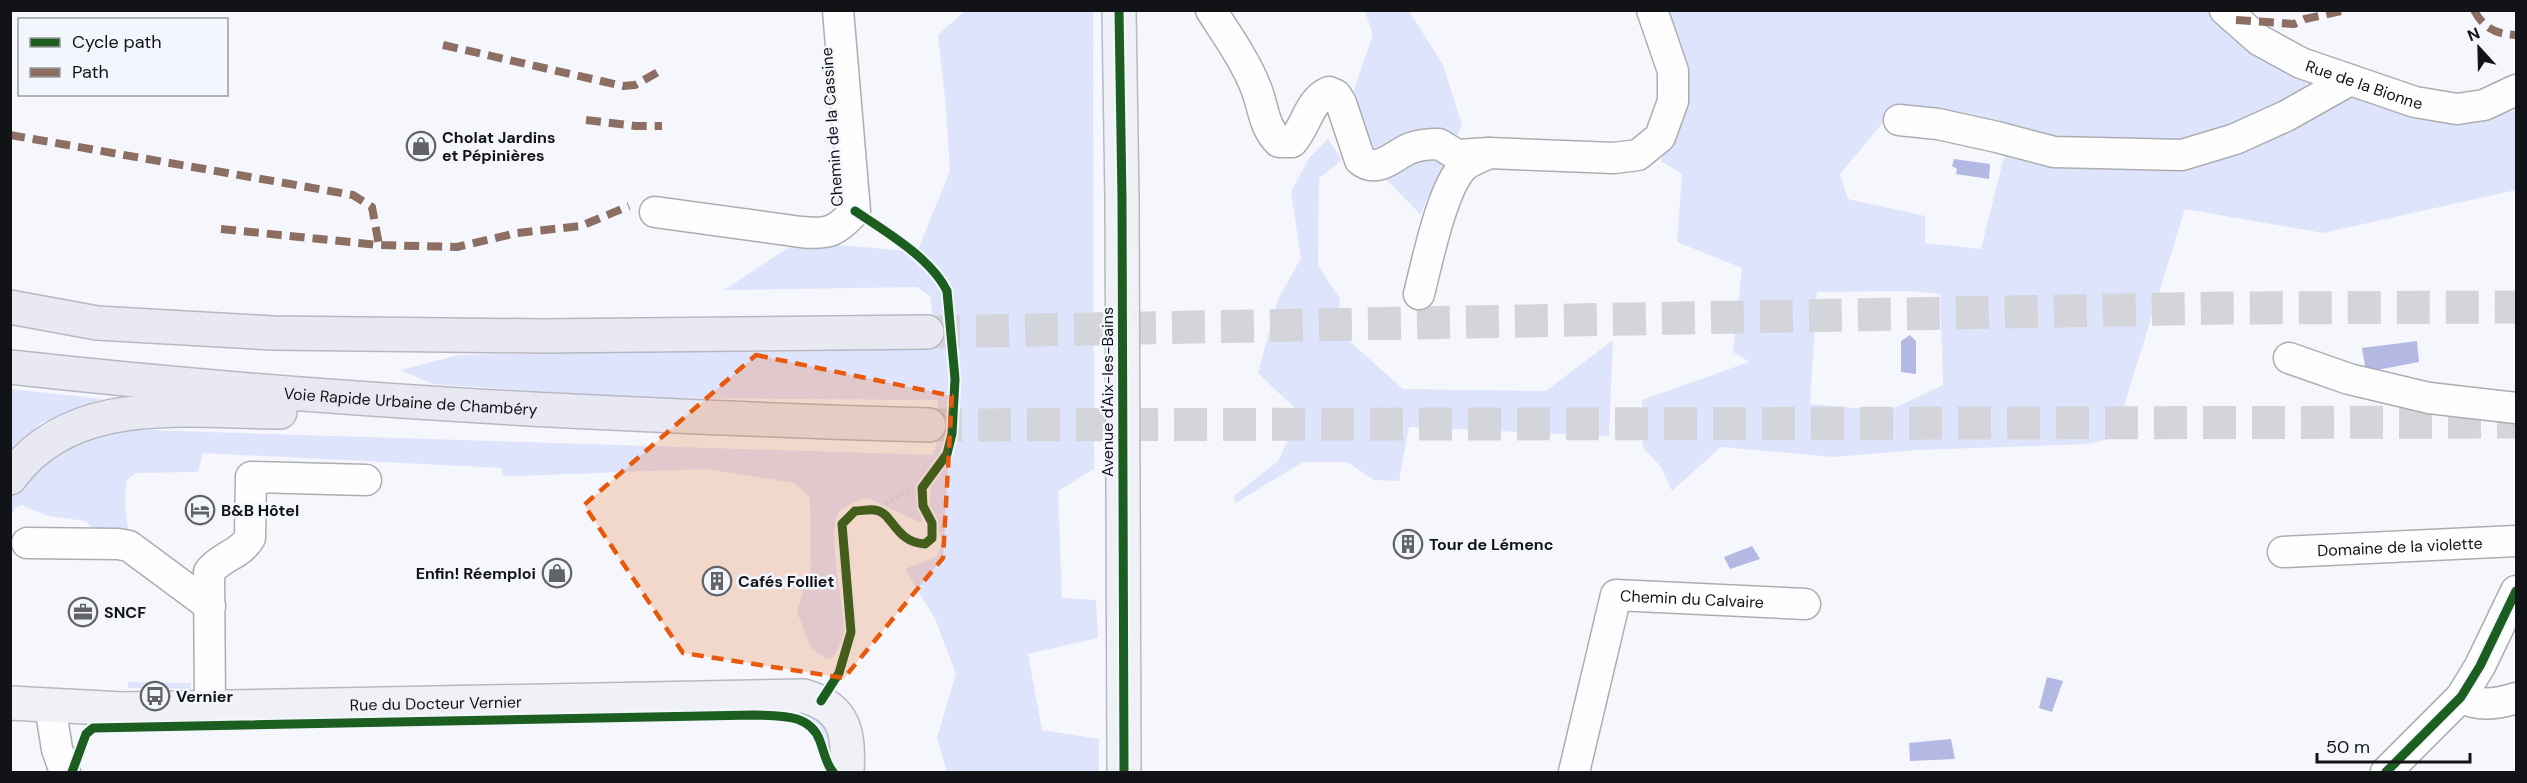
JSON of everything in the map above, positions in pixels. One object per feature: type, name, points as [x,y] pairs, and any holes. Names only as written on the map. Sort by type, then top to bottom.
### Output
[{"type":"highway","points":[[10,307],[97,323]]},
{"type":"highway","points":[[10,317],[274,333],[554,336],[927,333]]},
{"type":"highway","name":"Voie Rapide Urbaine de Chambéry","points":[[10,367],[399,403],[555,411],[929,424]]},
{"type":"highway","points":[[10,478],[37,448],[62,433],[81,423],[130,412],[555,411]]},
{"type":"main road","name":"Avenue d'Aix-les-Bains","points":[[1119,10],[1124,772]]},
{"type":"main road","name":"Rue du Docteur Vernier","points":[[10,703],[123,709],[804,696],[821,701],[831,708],[845,731],[847,772]]},
{"type":"street","name":"Chemin de la Cassine","points":[[655,212],[808,233],[839,229],[855,211],[838,10]]},
{"type":"street","points":[[1212,10],[1256,88],[1269,132],[1279,142],[1292,142],[1299,134],[1314,105],[1322,95],[1329,92],[1336,95],[1341,103],[1348,120],[1356,153],[1366,165],[1379,165],[1393,160],[1410,148],[1439,144],[1457,154],[1489,153],[1614,158],[1638,156],[1660,137],[1673,101],[1673,71],[1652,10]]},
{"type":"street","name":"Rue de la Bionne","points":[[2225,10],[2267,45],[2301,63],[2415,102],[2457,109],[2484,105],[2517,90]]},
{"type":"street","points":[[1899,120],[1974,132],[2054,152],[2182,155],[2235,139],[2286,116],[2350,80]]},
{"type":"street","points":[[1419,294],[1445,203],[1454,180],[1464,166],[1489,153]]},
{"type":"street","points":[[2289,358],[2349,379],[2429,398],[2517,408]]},
{"type":"street","points":[[210,706],[209,572],[215,563],[237,553],[250,538],[251,477],[366,480]]},
{"type":"street","name":"Domaine de la violette","points":[[2283,552],[2517,541]]},
{"type":"street","points":[[27,543],[129,546],[210,606]]},
{"type":"street","points":[[2386,772],[2461,697],[2480,666],[2517,591]]},
{"type":"street","name":"Chemin du Calvaire","points":[[1574,772],[1616,595],[1805,604]]},
{"type":"street","points":[[2461,697],[2472,704],[2505,702],[2517,698]]},
{"type":"street","points":[[50,706],[57,749],[65,772]]},
{"type":"path","points":[[875,510],[928,479]]},
{"type":"highlighted area","points":[[756,355],[952,396],[943,558],[844,678],[683,653],[584,505]]},
{"type":"shaded area","points":[[965,11],[1093,11],[1094,469],[1058,491],[1062,598],[1096,600],[1098,638],[1028,654],[1042,730],[1099,739],[1099,772],[947,772],[937,738],[956,674],[935,619],[905,569],[936,557],[943,542],[930,506],[931,463],[921,523],[868,498],[849,505],[839,512],[835,521],[834,535],[844,631],[834,657],[826,659],[811,648],[797,612],[811,567],[810,498],[795,483],[707,469],[503,476],[502,468],[203,453],[198,472],[136,473],[126,481],[125,507],[129,535],[99,535],[86,521],[48,516],[22,505],[15,508],[11,515],[11,498],[50,452],[116,429],[932,455],[936,447],[938,400],[639,398],[433,384],[400,370],[459,355],[936,345],[930,296],[917,287],[724,290],[798,241],[917,252],[950,171],[938,35]]},
{"type":"shaded area","points":[[1365,11],[1409,11],[1443,65],[1462,125],[1420,214],[1339,132],[1373,35]]},
{"type":"shaded area","points":[[1663,11],[2218,11],[2441,114],[2516,111],[2516,190],[2323,233],[2185,209],[2114,438],[2087,444],[1919,450],[1833,457],[1721,447],[1672,491],[1661,467],[1643,448],[1642,400],[1749,362],[1733,352],[1742,268],[1677,242],[1682,174],[1661,161],[1689,69]],"holes":[[[1892,112],[2010,133],[1981,249],[1925,243],[1925,216],[1848,199],[1840,174]],[[1910,291],[1940,294],[1943,385],[1888,411],[1810,404],[1817,292]]]},
{"type":"shaded area","points":[[1328,139],[1342,160],[1319,178],[1318,266],[1340,299],[1337,330],[1403,389],[1546,391],[1613,340],[1609,436],[1409,427],[1399,481],[1374,480],[1347,462],[1303,462],[1235,503],[1234,496],[1278,461],[1301,414],[1258,373],[1278,299],[1301,258],[1291,192],[1309,158]]},
{"type":"shaded area","points":[[11,389],[104,399],[41,423],[11,452]]},
{"type":"shaded area","points":[[128,682],[191,683],[191,689],[128,688]]},
{"type":"shaded area","points":[[785,706],[808,714],[821,724],[829,738],[835,762],[829,761],[826,740],[817,725],[802,715],[782,710]]},
{"type":"water","points":[[1954,159],[1990,164],[1989,179],[1956,174],[1957,169],[1952,166]]},
{"type":"water","points":[[1910,335],[1916,341],[1916,374],[1901,372],[1901,341]]},
{"type":"water","points":[[2417,341],[2419,362],[2366,372],[2362,348]]},
{"type":"water","points":[[1752,546],[1760,559],[1730,569],[1724,557]]},
{"type":"water","points":[[2047,677],[2063,681],[2052,712],[2039,708]]},
{"type":"water","points":[[1951,739],[1955,759],[1910,761],[1909,743]]},
{"type":"tunnel","points":[[927,332],[2225,308],[2516,307]]},
{"type":"tunnel","points":[[929,425],[2516,422]]},
{"type":"marked path","points":[[2236,20],[2294,24],[2305,19],[2346,10]]},
{"type":"marked path","points":[[2474,10],[2482,22],[2491,29],[2516,35]]},
{"type":"marked path","points":[[443,45],[623,86],[635,85],[658,72]]},
{"type":"marked path","points":[[586,120],[636,126],[662,126]]},
{"type":"marked path","points":[[10,135],[353,195],[372,207],[379,245]]},
{"type":"marked path","points":[[221,229],[379,245],[457,247],[517,233],[581,226],[629,206]]},
{"type":"cycle path","points":[[1119,10],[1124,772]]},
{"type":"cycle path","points":[[821,701],[839,673],[851,632],[842,524],[855,511],[875,510],[886,516],[907,538],[925,544],[932,538],[932,523],[923,506],[922,488],[947,454],[952,434],[955,379],[947,291],[940,279],[919,256],[855,211]]},
{"type":"cycle path","points":[[2386,772],[2461,697],[2480,666],[2516,591]]},
{"type":"cycle path","points":[[72,772],[86,734],[93,728],[754,715],[793,718],[809,725],[820,741],[833,772]]},
{"type":"place","name":"Cholat Jardins et Pépinières","points":[[421,146]]},
{"type":"place","name":"B&B Hôtel","points":[[200,510]]},
{"type":"place","name":"Tour de Lémenc","points":[[1408,544]]},
{"type":"place","name":"Enfin! Réemploi","points":[[557,573]]},
{"type":"place","name":"Cafés Folliet","points":[[717,581]]},
{"type":"place","name":"SNCF","points":[[83,612]]},
{"type":"place","name":"Vernier","points":[[155,696]]}]
